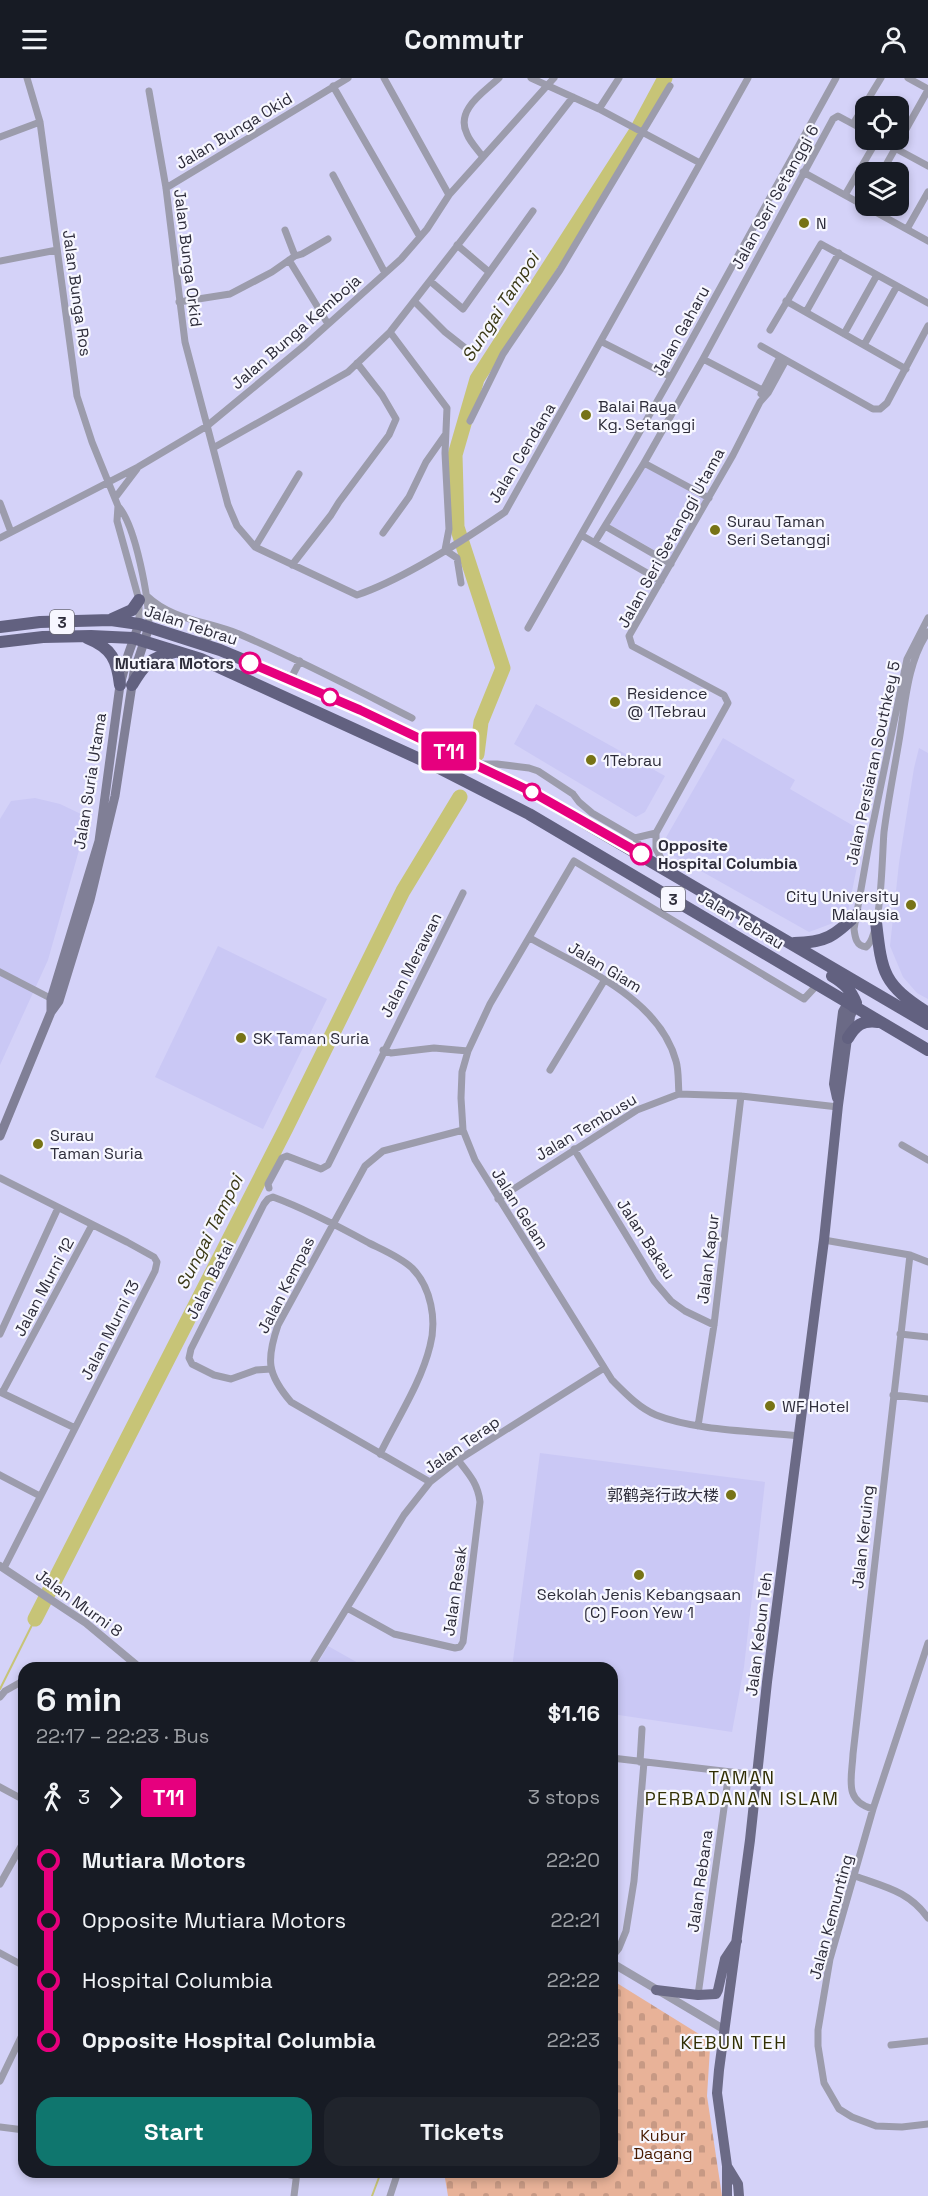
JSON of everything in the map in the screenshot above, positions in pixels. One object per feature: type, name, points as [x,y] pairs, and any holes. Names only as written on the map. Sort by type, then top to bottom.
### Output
[{"type":"highway","points":[[111,620],[132,610],[143,598]]},
{"type":"highway","name":"Jalan Tebrau","points":[[0,627],[40,622],[111,620],[144,625],[198,642],[290,680],[360,710],[532,792],[645,856],[928,1024]]},
{"type":"highway","points":[[81,636],[94,641],[110,652],[126,685],[147,662],[176,651]]},
{"type":"highway","name":"Jalan Tebrau","points":[[0,642],[43,637],[81,636],[138,640],[201,659],[435,766],[529,814],[928,1050]]},
{"type":"highway","points":[[738,911],[755,930],[844,983],[850,1005],[874,996],[886,998]]},
{"type":"highway","points":[[792,943],[814,943],[833,936],[856,914]]},
{"type":"highway","points":[[876,922],[880,959],[891,983],[906,999],[928,1013]]},
{"type":"highway","points":[[848,1038],[857,1025],[869,1021],[879,1022]]},
{"type":"main road","name":"Jalan Suria Utama","points":[[0,1136],[55,1000],[99,841],[126,685],[144,625]]},
{"type":"main road","name":"Jalan Kebun Teh","points":[[727,2196],[727,2166],[717,2093],[824,1240],[850,1005]]},
{"type":"main road","name":"Jalan Kebun Teh","points":[[838,1106],[834,1084],[850,1005]]},
{"type":"main road","points":[[656,1990],[698,1995],[716,1994],[727,1954],[737,1941]]},
{"type":"main road","name":"Jalan Kebun Teh","points":[[727,2166],[738,2184],[739,2196]]},
{"type":"street","name":"Jalan Bunga Ros","points":[[27,78],[40,122],[77,396],[92,442],[118,506],[117,521],[143,598],[144,625]]},
{"type":"street","name":"Jalan Bunga Okid","points":[[166,188],[348,78]]},
{"type":"street","points":[[384,78],[449,195]]},
{"type":"street","points":[[483,157],[466,134],[463,117],[469,106],[499,78]]},
{"type":"street","points":[[531,78],[599,109],[700,163]]},
{"type":"street","name":"Jalan Bunga Kemboja","points":[[0,538],[138,467],[207,426],[401,259],[420,237],[449,195],[554,78]]},
{"type":"street","points":[[599,109],[619,78]]},
{"type":"street","name":"Jalan Cendana","points":[[207,426],[228,505],[237,526],[255,547],[357,595],[399,575],[476,532],[505,512],[748,78]]},
{"type":"street","name":"Jalan Gaharu","points":[[528,628],[671,377],[836,78]]},
{"type":"street","points":[[853,124],[881,78]]},
{"type":"street","points":[[908,78],[928,90],[909,124]]},
{"type":"street","points":[[333,86],[420,237]]},
{"type":"street","points":[[470,421],[503,354],[560,270],[670,86]]},
{"type":"street","name":"Jalan Bunga Orkid","points":[[149,91],[166,188],[185,342],[207,426]]},
{"type":"street","points":[[213,448],[348,372],[390,332],[573,97]]},
{"type":"street","name":"Jalan Seri Setanggi 6","points":[[595,543],[644,464],[703,359],[833,119],[838,116],[853,124]]},
{"type":"street","points":[[0,137],[40,122]]},
{"type":"street","points":[[845,195],[873,150]]},
{"type":"street","points":[[900,150],[928,166]]},
{"type":"street","points":[[803,172],[855,200]]},
{"type":"street","points":[[333,175],[385,273]]},
{"type":"street","points":[[907,229],[928,192]]},
{"type":"street","points":[[430,281],[463,309],[533,212]]},
{"type":"street","points":[[885,216],[907,229],[927,237]]},
{"type":"street","points":[[285,230],[292,258],[328,324]]},
{"type":"street","points":[[179,302],[230,294],[328,239]]},
{"type":"street","points":[[770,330],[821,244],[928,303]]},
{"type":"street","points":[[457,245],[489,272]]},
{"type":"street","points":[[0,261],[57,250]]},
{"type":"street","points":[[806,312],[839,253]]},
{"type":"street","points":[[844,334],[878,275]]},
{"type":"street","points":[[864,345],[897,286]]},
{"type":"street","points":[[414,300],[464,347]]},
{"type":"street","points":[[786,301],[906,369]]},
{"type":"street","points":[[761,346],[873,409],[880,409],[887,403],[928,326]]},
{"type":"street","points":[[390,332],[445,403],[448,413],[445,453],[449,529],[447,548],[457,558],[461,583]]},
{"type":"street","points":[[602,342],[671,377]]},
{"type":"street","points":[[703,359],[765,392]]},
{"type":"street","name":"Jalan Seri Setanggi Utama","points":[[656,833],[728,704],[724,695],[632,646],[629,636],[709,498],[783,359]]},
{"type":"street","points":[[292,565],[389,435],[396,419],[382,395],[357,363]]},
{"type":"street","points":[[383,532],[409,497],[426,462],[446,433]]},
{"type":"street","points":[[644,464],[709,498]]},
{"type":"street","points":[[115,498],[138,467]]},
{"type":"street","points":[[255,547],[299,474]]},
{"type":"street","points":[[0,503],[11,532]]},
{"type":"street","points":[[605,526],[671,564]]},
{"type":"street","points":[[582,535],[661,581]]},
{"type":"street","points":[[143,598],[164,610],[227,630],[300,661],[412,718]]},
{"type":"street","name":"Jalan Persiaran Southkey 5","points":[[928,618],[907,659],[870,838],[856,914],[855,935],[857,942],[866,947],[872,940],[876,922],[884,832],[906,700],[912,670],[922,641],[928,632]]},
{"type":"street","points":[[198,642],[227,630]]},
{"type":"street","points":[[290,680],[300,661]]},
{"type":"street","points":[[360,710],[367,695]]},
{"type":"street","points":[[476,765],[497,764],[538,771],[573,794],[592,813],[634,838],[645,856]]},
{"type":"street","points":[[634,838],[656,833],[656,849],[668,871]]},
{"type":"street","name":"Jalan Gelam","points":[[799,1436],[698,1426],[655,1415],[632,1400],[612,1380],[475,1160],[463,1130],[462,1072],[468,1051],[490,1004],[574,861],[804,999],[817,985]]},
{"type":"street","name":"Jalan Merawan","points":[[269,1188],[268,1184],[282,1158],[287,1156],[321,1169],[328,1165],[383,1050],[463,893]]},
{"type":"street","name":"Jalan Giam","points":[[530,938],[626,994],[647,1010],[672,1049],[677,1064],[679,1094]]},
{"type":"street","points":[[0,972],[55,1000]]},
{"type":"street","points":[[550,1070],[604,981]]},
{"type":"street","points":[[383,1050],[391,1053],[434,1048],[468,1051]]},
{"type":"street","name":"Jalan Tembusu","points":[[498,1199],[637,1110],[679,1094],[741,1096],[838,1106]]},
{"type":"street","name":"Jalan Kapur","points":[[698,1426],[714,1325],[741,1096]]},
{"type":"street","name":"Jalan Kempas","points":[[271,1369],[269,1361],[271,1345],[278,1325],[364,1166],[383,1151],[463,1130]]},
{"type":"street","points":[[902,1145],[928,1160]]},
{"type":"street","name":"Jalan Bakau","points":[[573,1149],[654,1281],[671,1301],[685,1311],[714,1325]]},
{"type":"street","name":"Jalan Murni 13","points":[[0,1178],[148,1254],[157,1262],[155,1271],[2,1567]]},
{"type":"street","name":"Jalan Batai","points":[[271,1369],[256,1370],[231,1379],[214,1375],[192,1364],[189,1358],[191,1349],[268,1199],[273,1197],[333,1224]]},
{"type":"street","points":[[0,1334],[58,1208]]},
{"type":"street","points":[[333,1224],[400,1259],[413,1269],[425,1288],[433,1311],[431,1343],[425,1364],[380,1454]]},
{"type":"street","name":"Jalan Murni 12","points":[[1,1392],[92,1225]]},
{"type":"street","points":[[824,1240],[910,1255],[928,1262]]},
{"type":"street","name":"Jalan Keruing","points":[[873,1809],[859,1803],[851,1793],[853,1754],[910,1255]]},
{"type":"street","points":[[900,1334],[928,1338]]},
{"type":"street","name":"Jalan Terap","points":[[314,1662],[404,1515],[430,1482],[458,1460],[604,1368]]},
{"type":"street","points":[[271,1369],[277,1386],[291,1402],[430,1482]]},
{"type":"street","points":[[1,1392],[75,1428]]},
{"type":"street","points":[[893,1395],[928,1399]]},
{"type":"street","name":"Jalan Resak","points":[[347,1608],[394,1634],[455,1648],[460,1647],[464,1642],[480,1502],[479,1490],[474,1479],[458,1460]]},
{"type":"street","points":[[0,1475],[40,1496]]},
{"type":"street","name":"Jalan Murni 8","points":[[2,1567],[94,1629],[131,1662]]},
{"type":"street","name":"Jalan Kemunting","points":[[928,1643],[873,1809],[830,1959],[818,2030],[818,2056],[824,2083],[839,2109],[852,2117],[876,2126],[902,2127],[928,2124]]},
{"type":"street","points":[[0,1697],[4,1691],[18,1684]]},
{"type":"street","points":[[618,1949],[626,1931],[634,1881],[642,1729]]},
{"type":"street","points":[[618,1759],[757,1775]]},
{"type":"street","name":"Jalan Rebana","points":[[698,1995],[729,1772]]},
{"type":"street","points":[[0,1787],[18,1797]]},
{"type":"street","points":[[0,1884],[18,1852]]},
{"type":"street","points":[[855,1876],[905,1895],[919,1906],[928,1918]]},
{"type":"street","points":[[0,1953],[18,1963]]},
{"type":"street","points":[[618,1967],[725,2030]]},
{"type":"street","points":[[891,2045],[928,2041]]},
{"type":"street","points":[[0,2081],[18,2050]]},
{"type":"street","points":[[0,2127],[18,2129]]},
{"type":"street","points":[[294,2196],[296,2178]]},
{"type":"street","points":[[390,2196],[396,2178]]},
{"type":"shaded area","points":[[645,467],[704,499],[670,559],[610,525]]},
{"type":"shaded area","points":[[536,704],[665,776],[645,812],[636,817],[514,744]]},
{"type":"shaded area","points":[[723,738],[795,780],[790,789],[864,832],[848,911],[844,919],[809,932],[669,853],[664,841]]},
{"type":"shaded area","name":"City University Malaysia","points":[[919,748],[928,753],[928,999],[917,993],[903,977],[890,946],[899,863]]},
{"type":"shaded area","points":[[35,798],[60,804],[83,815],[87,822],[48,960],[0,1065],[0,819],[11,801]]},
{"type":"shaded area","name":"SK Taman Suria","points":[[218,946],[327,999],[263,1129],[155,1077]]},
{"type":"shaded area","name":"Sekolah Jenis Kebangsaan (C) Foon Yew 1","points":[[540,1453],[765,1482],[744,1667],[732,1732],[618,1715],[618,1662],[513,1662]]},
{"type":"shaded area","points":[[328,1646],[356,1662],[319,1662]]},
{"type":"green space","name":"Kubur Dagang","points":[[618,1984],[707,2039],[710,2048],[707,2096],[722,2196],[448,2196],[445,2178],[618,2178]]},
{"type":"waterway","name":"Sungai Tampoi","points":[[477,754],[481,722],[503,668],[457,527],[455,455],[477,379],[636,132],[665,78]]},
{"type":"waterway","name":"Sungai Tampoi","points":[[35,1619],[286,1128],[403,891],[460,797]]},
{"type":"waterway","name":"Sungai Tampoi","points":[[0,1689],[35,1619]]},
{"type":"waterway","points":[[372,2196],[379,2178]]},
{"type":"bus line","name":"T11","points":[[250,663],[360,710],[532,792],[641,854]]},
{"type":"place","name":"N","points":[[804,223]]},
{"type":"place","name":"Balai Raya Kg. Setanggi","points":[[586,415]]},
{"type":"place","name":"Surau Taman Seri Setanggi","points":[[715,530]]},
{"type":"place","name":"Mutiara Motors","points":[[250,663]]},
{"type":"place","name":"Residence @ 1Tebrau","points":[[615,702]]},
{"type":"place","name":"1Tebrau","points":[[591,760]]},
{"type":"place","name":"Opposite Hospital Columbia","points":[[641,854]]},
{"type":"place","name":"City University Malaysia","points":[[911,905]]},
{"type":"place","name":"SK Taman Suria","points":[[241,1038]]},
{"type":"place","name":"Surau Taman Suria","points":[[38,1144]]},
{"type":"place","name":"WF Hotel","points":[[770,1406]]},
{"type":"place","name":"郭鹤尧行政大楼","points":[[731,1495]]},
{"type":"place","name":"Sekolah Jenis Kebangsaan (C) Foon Yew 1","points":[[639,1575]]},
{"type":"district","name":"TAMAN PERBADANAN ISLAM","points":[[742,1787]]},
{"type":"district","name":"KEBUN TEH","points":[[734,2042]]}]
